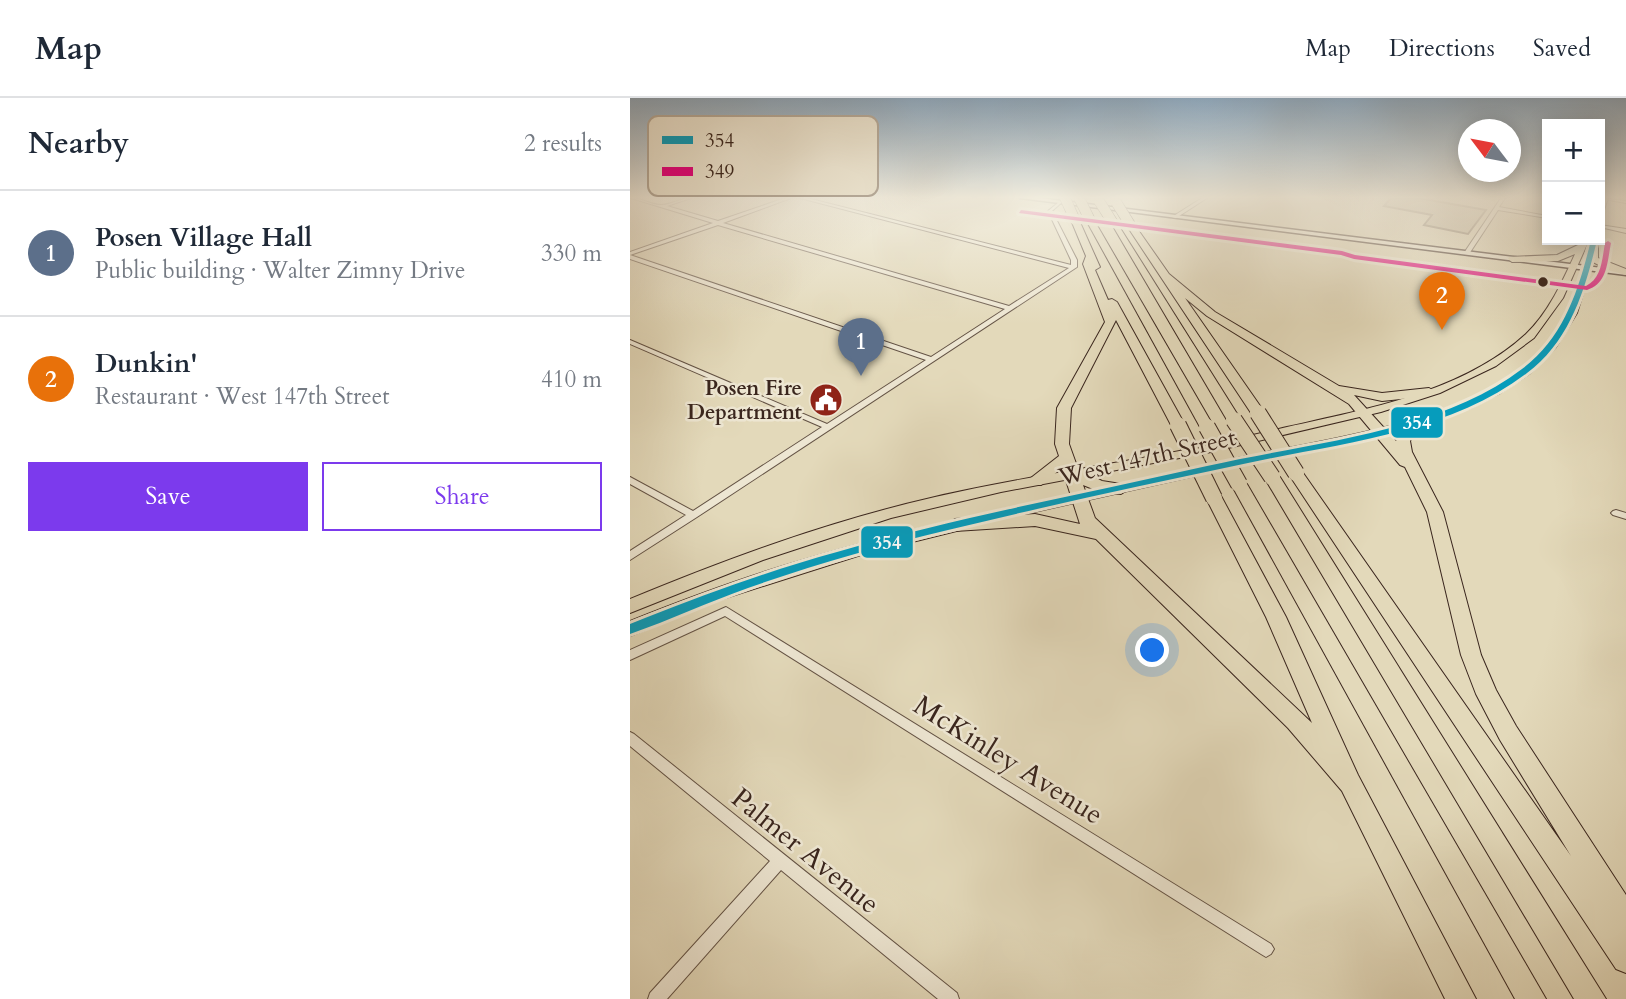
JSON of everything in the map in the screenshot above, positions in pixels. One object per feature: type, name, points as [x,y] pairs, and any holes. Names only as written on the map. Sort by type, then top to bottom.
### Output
[{"type":"highway","points":[[1083,240],[1121,319],[1276,617],[1350,783],[1461,999]]},
{"type":"highway","points":[[1102,240],[1531,999]]},
{"type":"highway","points":[[1123,240],[1272,477],[1591,999]]},
{"type":"highway","points":[[1141,240],[1626,959]]},
{"type":"highway","points":[[1090,257],[1088,264],[1111,321],[1064,408],[1062,444],[1087,521],[1296,721],[1350,783]]},
{"type":"highway","points":[[1167,277],[1218,319],[1354,401],[1414,473]]},
{"type":"highway","points":[[1327,383],[1382,397],[1429,392]]},
{"type":"highway","points":[[1410,424],[1403,441],[1414,473],[1434,512],[1471,655],[1487,694],[1508,733],[1626,919]]},
{"type":"highway","points":[[1035,481],[1069,466]]},
{"type":"highway","points":[[1069,466],[1098,486],[1121,489]]},
{"type":"highway","points":[[955,525],[1035,520],[1098,534]]},
{"type":"main road","points":[[1350,240],[1467,253],[1572,269]]},
{"type":"main road","points":[[1350,240],[1358,244],[1588,271],[1626,279]]},
{"type":"main road","points":[[1512,259],[1558,258],[1586,245]]},
{"type":"main road","name":"West 147th Street","points":[[1069,466],[1168,457],[1364,413],[1429,392],[1472,374],[1532,336],[1544,323],[1587,245]]},
{"type":"main road","points":[[1588,245],[1594,259],[1626,272]]},
{"type":"main road","name":"West 147th Street","points":[[630,629],[817,560],[955,525],[1297,447],[1380,432],[1410,424],[1489,394],[1526,371],[1548,352],[1559,337],[1575,307],[1588,271],[1588,245]]},
{"type":"main road","points":[[1588,271],[1626,272]]},
{"type":"main road","name":"West 147th Street","points":[[630,606],[756,556],[865,520],[1035,481]]},
{"type":"street","points":[[630,255],[671,240]]},
{"type":"street","points":[[776,240],[1011,309]]},
{"type":"street","points":[[968,240],[1074,267]]},
{"type":"street","points":[[1064,240],[1074,267]]},
{"type":"street","points":[[1467,253],[1475,240]]},
{"type":"street","points":[[630,255],[932,360]]},
{"type":"street","points":[[630,556],[1074,267]]},
{"type":"street","points":[[630,342],[828,427]]},
{"type":"street","points":[[630,480],[694,515]]},
{"type":"street","name":"McKinley Avenue","points":[[630,655],[726,611],[1266,948]]},
{"type":"street","name":"Palmer Avenue","points":[[630,738],[951,999]]},
{"type":"street","points":[[656,999],[780,861]]},
{"type":"transit line","name":"349","points":[[1241,240],[1587,288],[1593,286],[1600,276],[1608,243]]},
{"type":"transit line","name":"354","points":[[630,629],[764,578],[891,541],[1000,514],[1377,433],[1456,409],[1492,392],[1524,372],[1552,345],[1571,313],[1593,245]]},
{"type":"place","name":"Dunkin'","points":[[1442,330]]},
{"type":"place","name":"Posen Village Hall","points":[[861,376]]},
{"type":"place","name":"Posen Fire Department","points":[[826,400]]}]
